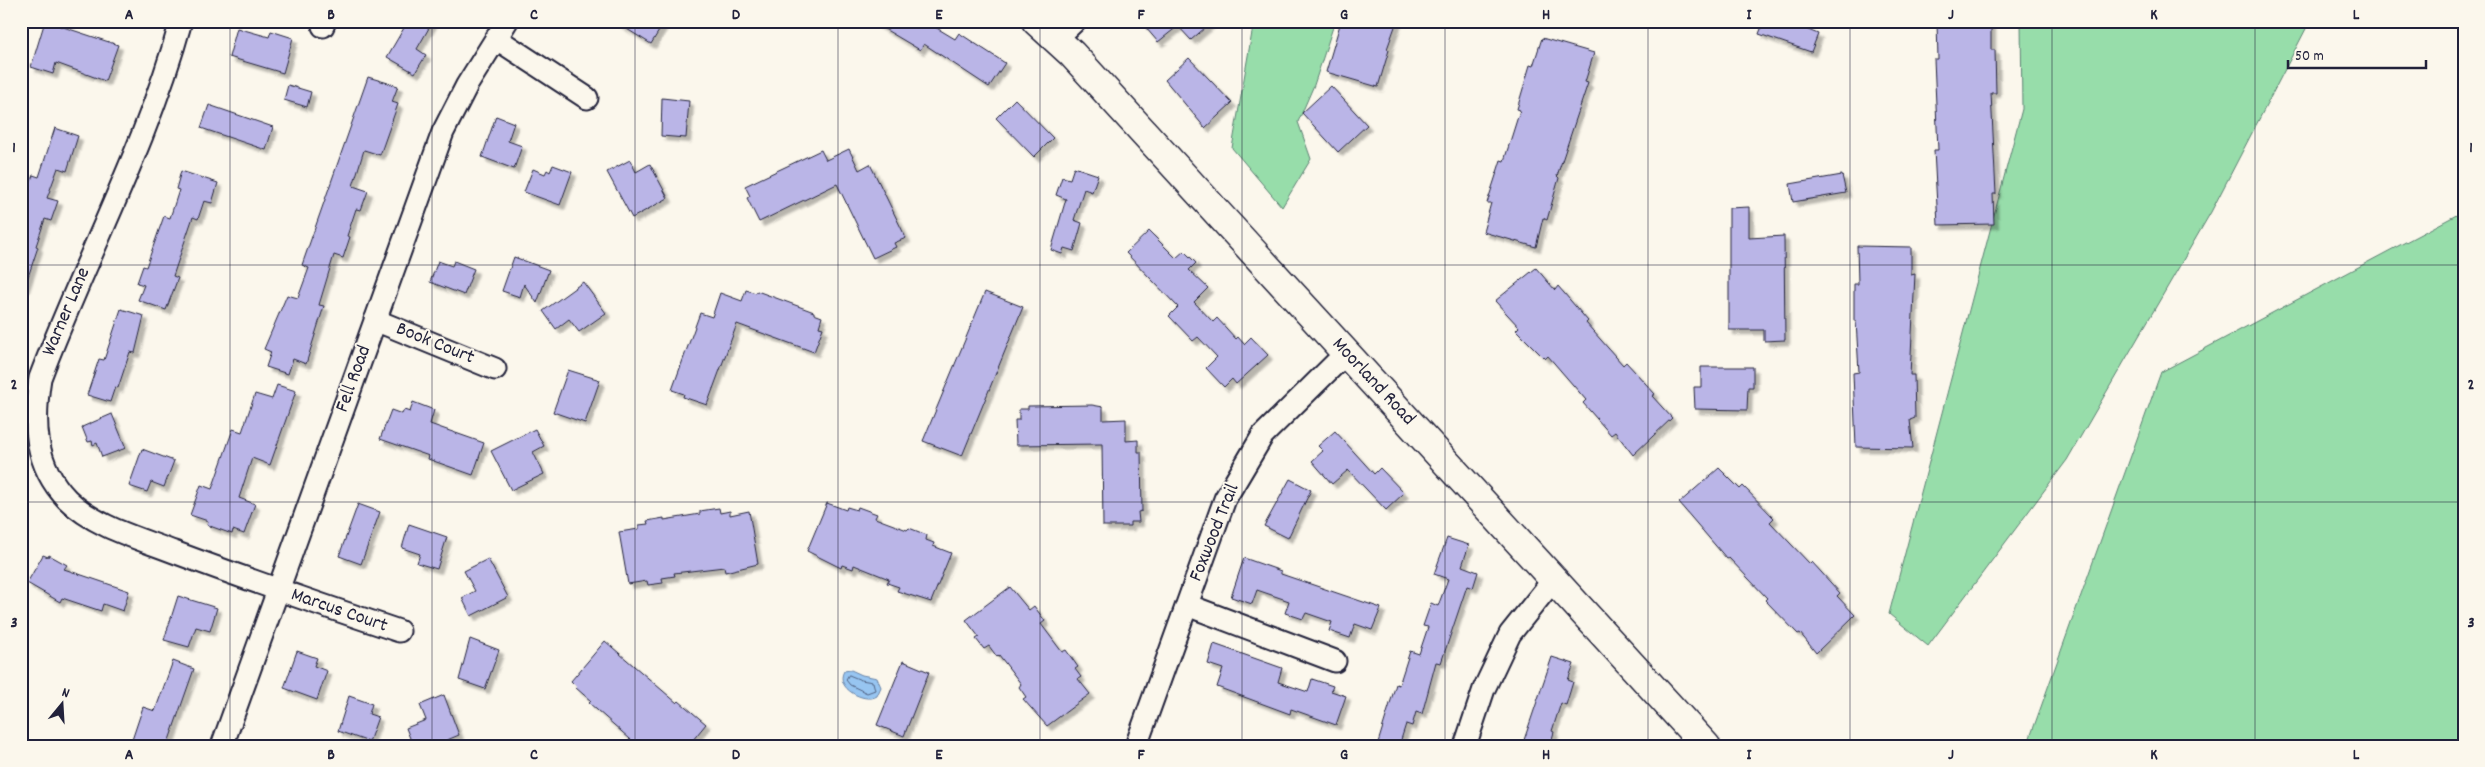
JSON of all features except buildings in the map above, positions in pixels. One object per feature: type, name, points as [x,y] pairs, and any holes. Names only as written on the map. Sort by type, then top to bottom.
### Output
[{"type":"street","name":"Warner Lane","points":[[181,21],[170,60],[136,148],[40,378],[35,405],[37,442],[49,474],[66,498],[104,525],[279,590]]},
{"type":"street","name":"Moorland Road","points":[[1036,21],[1066,30],[1346,353],[1706,746]]},
{"type":"street","name":"Fell Road","points":[[222,746],[443,132],[467,85],[502,30]]},
{"type":"street","points":[[502,30],[588,98]]},
{"type":"street","name":"Book Court","points":[[375,320],[495,369]]},
{"type":"street","name":"Foxwood Trail","points":[[1136,746],[1224,500],[1251,451],[1263,435],[1296,400],[1346,353]]},
{"type":"street","points":[[1465,746],[1491,672],[1510,634],[1554,579]]},
{"type":"street","name":"Marcus Court","points":[[279,590],[399,631]]},
{"type":"street","points":[[1187,605],[1335,661]]},
{"type":"green space","points":[[1254,21],[1335,21],[1314,85],[1298,122],[1311,159],[1282,207],[1232,148]]},
{"type":"green space","points":[[2021,21],[2310,21],[2211,212],[2067,460],[1928,646],[1889,614],[2022,109]]},
{"type":"green space","points":[[2464,211],[2464,746],[2027,746],[2161,372]]},
{"type":"water","points":[[851,670],[862,675],[877,678],[881,687],[877,696],[865,698],[852,693],[847,688],[843,683],[842,677],[844,671]]}]
